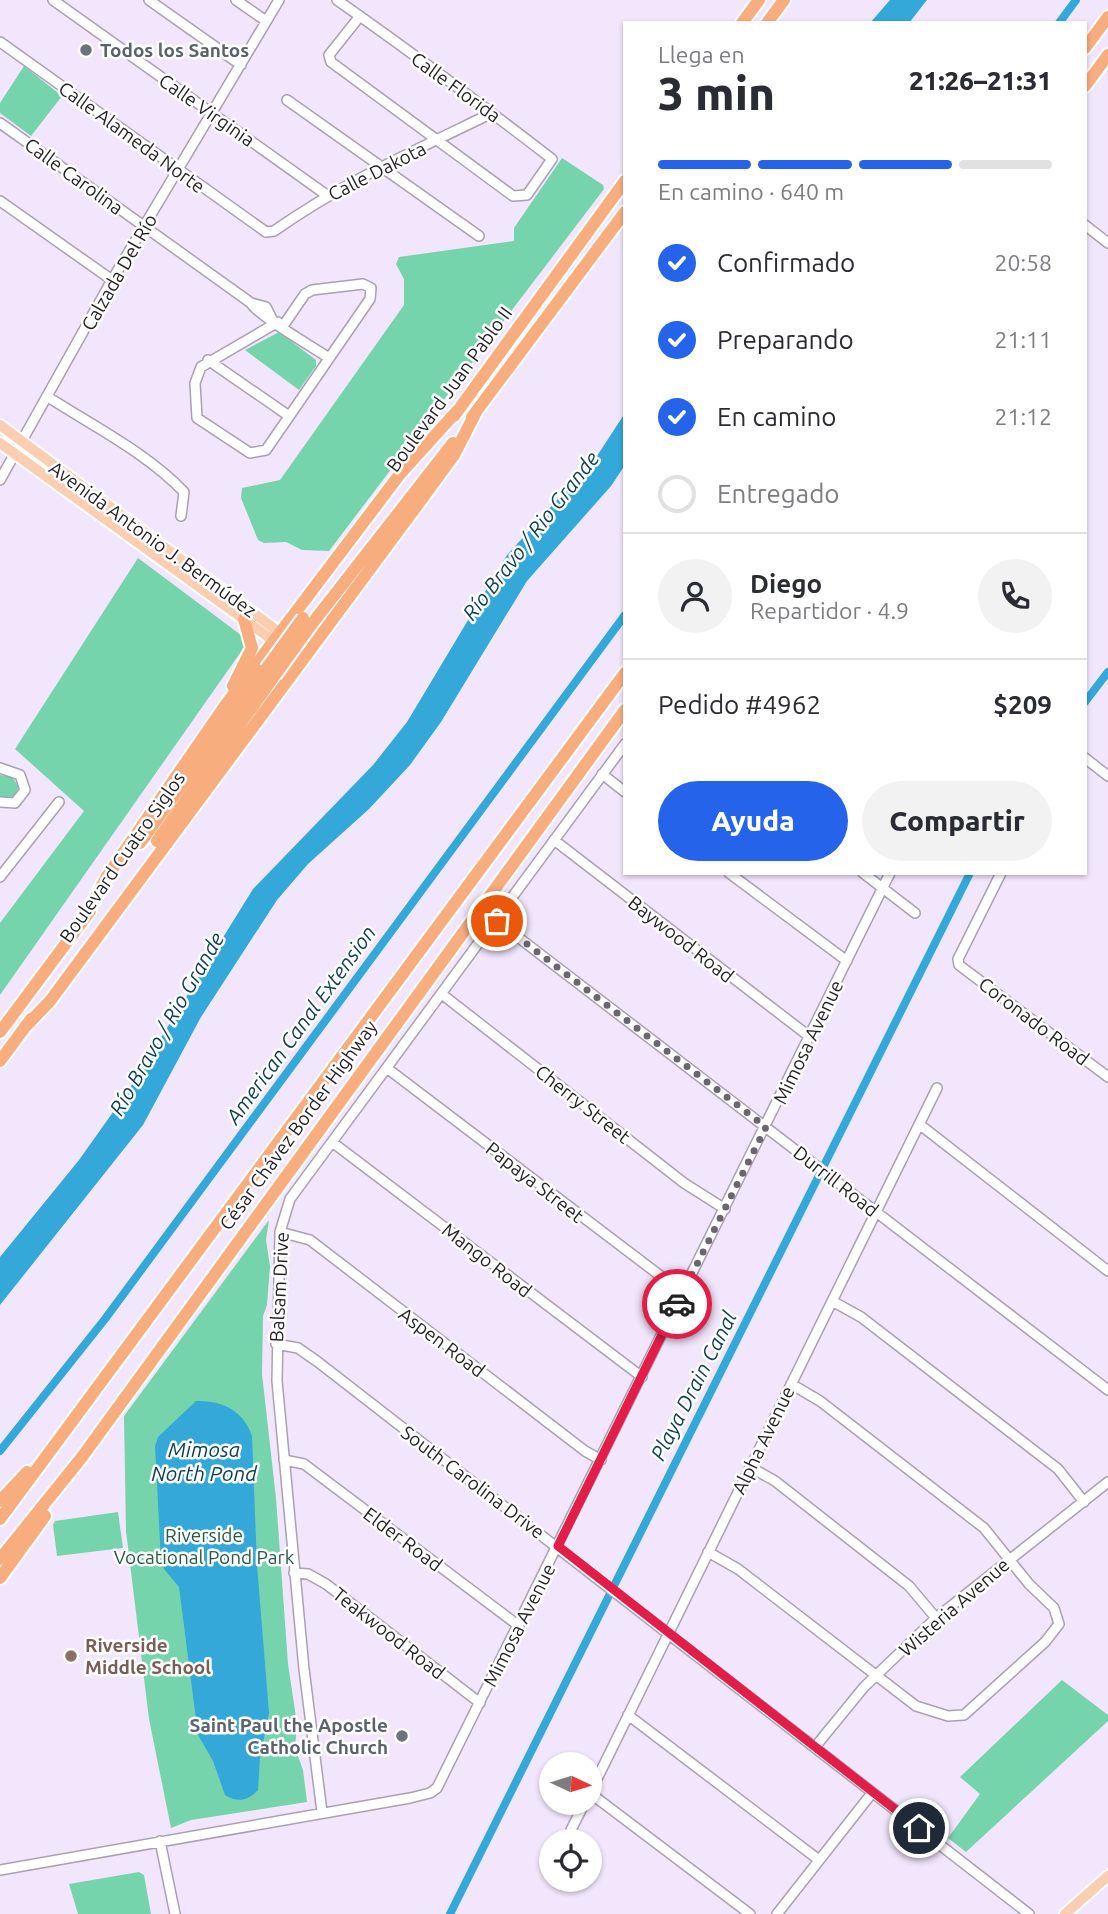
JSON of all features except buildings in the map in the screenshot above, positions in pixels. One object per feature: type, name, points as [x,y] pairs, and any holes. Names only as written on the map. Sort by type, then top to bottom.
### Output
[{"type":"highway","points":[[743,21],[759,0]]},
{"type":"highway","points":[[768,21],[784,0]]},
{"type":"highway","points":[[1087,45],[1108,17]]},
{"type":"highway","points":[[1087,83],[1108,55]]},
{"type":"highway","name":"Boulevard Juan Pablo II","points":[[309,621],[407,479],[623,184]]},
{"type":"highway","name":"Boulevard Juan Pablo II","points":[[309,621],[477,412],[623,215]]},
{"type":"highway","points":[[26,1026],[46,1007],[270,674],[309,621],[400,474],[457,411]]},
{"type":"highway","points":[[270,674],[278,638],[309,621],[453,455],[477,412]]},
{"type":"highway","points":[[85,917],[106,878],[227,703],[252,648],[244,619]]},
{"type":"highway","points":[[227,703],[303,656],[309,621]]},
{"type":"highway","name":"Boulevard Cuatro Siglos","points":[[0,1060],[26,1026],[160,826],[270,674]]},
{"type":"highway","name":"César Chávez Border Highway","points":[[0,1519],[623,676]]},
{"type":"highway","name":"César Chávez Border Highway","points":[[0,1559],[82,1457],[623,713]]},
{"type":"highway","name":"Boulevard Cuatro Siglos","points":[[0,1032],[85,917],[160,826]]},
{"type":"highway","points":[[0,1501],[68,1429]]},
{"type":"highway","points":[[0,1578],[58,1497],[82,1457]]},
{"type":"main road","name":"Avenida Antonio J. Bermúdez","points":[[0,425],[303,656]]},
{"type":"main road","name":"Avenida Antonio J. Bermúdez","points":[[0,443],[244,619],[278,638]]},
{"type":"main road","points":[[1065,1914],[1108,1876]]},
{"type":"street","name":"Calle Virginia","points":[[52,0],[328,196]]},
{"type":"street","points":[[149,0],[241,65]]},
{"type":"street","points":[[236,0],[265,21]]},
{"type":"street","name":"Calzada Del Río","points":[[0,480],[112,280],[279,0]]},
{"type":"street","name":"Calle Florida","points":[[337,0],[552,159],[527,195],[513,196],[436,141]]},
{"type":"street","points":[[360,16],[329,55],[331,62],[436,141]]},
{"type":"street","name":"Calle Alameda Norte","points":[[0,42],[264,231]]},
{"type":"street","points":[[287,100],[479,236]]},
{"type":"street","name":"Calle Dakota","points":[[264,231],[274,231],[328,196],[381,167],[492,113]]},
{"type":"street","name":"Calle Carolina","points":[[0,123],[251,303],[266,307],[278,322],[329,358]]},
{"type":"street","points":[[0,201],[112,280]]},
{"type":"street","points":[[1087,227],[1108,243]]},
{"type":"street","points":[[367,285],[371,288],[371,297],[329,358],[266,450],[257,454],[250,453],[198,419],[196,377],[208,360],[278,322],[309,291],[367,285]]},
{"type":"street","points":[[208,360],[289,416]]},
{"type":"street","points":[[48,397],[176,483],[184,492],[181,516]]},
{"type":"street","name":"Balsam Drive","points":[[322,1812],[294,1573],[284,1460],[276,1344],[280,1232],[290,1199],[443,995],[623,747]]},
{"type":"street","points":[[1087,760],[1108,776]]},
{"type":"street","points":[[0,768],[20,775],[25,790],[15,803],[0,802]]},
{"type":"street","points":[[602,774],[623,790]]},
{"type":"street","points":[[2,871],[59,802]]},
{"type":"street","name":"Baywood Road","points":[[554,840],[810,1037]]},
{"type":"street","points":[[732,875],[847,961]]},
{"type":"street","points":[[866,875],[915,913]]},
{"type":"street","name":"Mimosa Avenue","points":[[0,1870],[434,1791],[519,1626],[889,875]]},
{"type":"street","name":"Coronado Road","points":[[1000,875],[958,959],[960,966],[1108,1077]]},
{"type":"street","name":"Durrill Road","points":[[497,921],[1108,1390]]},
{"type":"street","name":"Cherry Street","points":[[443,995],[684,1183],[725,1209]]},
{"type":"street","name":"Papaya Street","points":[[388,1069],[683,1293]]},
{"type":"street","name":"Alpha Avenue","points":[[602,1768],[937,1088]]},
{"type":"street","points":[[919,1124],[1108,1271]]},
{"type":"street","name":"Mango Road","points":[[332,1143],[642,1377]]},
{"type":"street","name":"Aspen Road","points":[[280,1232],[310,1240],[554,1428],[601,1460]]},
{"type":"street","points":[[832,1301],[861,1317],[1058,1469],[1084,1502]]},
{"type":"street","name":"South Carolina Drive","points":[[276,1344],[298,1348],[318,1362],[1029,1914]]},
{"type":"street","points":[[708,1552],[738,1569],[875,1676],[927,1712],[957,1717],[964,1715],[1045,1642],[1059,1624],[1054,1608],[1008,1560],[984,1528],[820,1401],[791,1384]]},
{"type":"street","name":"Elder Road","points":[[284,1460],[304,1464],[519,1626]]},
{"type":"street","points":[[750,1467],[775,1481],[909,1586],[936,1618]]},
{"type":"street","name":"Wisteria Avenue","points":[[815,1747],[875,1676],[936,1618],[1108,1482]]},
{"type":"street","name":"Teakwood Road","points":[[294,1573],[308,1574],[326,1584],[480,1703]]},
{"type":"street","points":[[628,1715],[819,1860]]},
{"type":"street","points":[[777,1914],[872,1793]]},
{"type":"street","points":[[602,1802],[750,1914]]},
{"type":"street","points":[[160,1841],[176,1914]]},
{"type":"green space","points":[[24,66],[62,96],[31,136],[0,113],[0,103]]},
{"type":"green space","points":[[562,158],[603,185],[604,189],[329,551],[302,550],[286,542],[264,543],[258,540],[241,498],[242,488],[280,480],[404,305],[404,279],[396,264],[399,257],[514,241],[514,228]]},
{"type":"green space","points":[[279,332],[316,360],[316,366],[299,390],[245,350]]},
{"type":"green space","points":[[138,558],[241,635],[245,646],[0,995],[0,923],[84,811],[15,749]]},
{"type":"green space","points":[[0,775],[11,776],[19,787],[13,799],[3,801],[0,796]]},
{"type":"green space","name":"Riverside Vocational Pond Park","points":[[269,1220],[266,1240],[270,1266],[267,1305],[263,1316],[262,1374],[276,1498],[288,1664],[297,1724],[295,1748],[303,1770],[307,1802],[191,1820],[171,1828],[149,1719],[126,1531],[124,1416]]},
{"type":"green space","points":[[118,1512],[123,1548],[57,1556],[53,1525],[55,1521]]},
{"type":"green space","points":[[1062,1680],[1108,1715],[1108,1721],[966,1852],[948,1838],[980,1794],[960,1777]]},
{"type":"green space","points":[[139,1872],[144,1875],[151,1914],[78,1914],[69,1884]]},
{"type":"water","points":[[890,0],[927,0],[911,21],[872,21]]},
{"type":"water","name":"Río Bravo / Rio Grande","points":[[623,416],[623,468],[611,486],[527,581],[441,722],[410,765],[369,809],[308,864],[277,900],[201,1017],[143,1125],[0,1305],[0,1257],[79,1160],[128,1091],[253,889],[373,765],[407,722],[507,555],[597,456]]},
{"type":"water","name":"Mimosa North Pond","points":[[196,1401],[215,1403],[231,1409],[244,1420],[252,1436],[257,1565],[269,1713],[260,1758],[258,1790],[243,1800],[225,1795],[213,1761],[198,1735],[179,1587],[164,1569],[161,1560],[155,1446],[158,1437]]},
{"type":"waterway","name":"American Canal Extension","points":[[1060,21],[1076,0]]},
{"type":"waterway","name":"American Canal Extension","points":[[0,1451],[105,1319],[623,618]]},
{"type":"waterway","name":"Playa Drain Canal","points":[[1087,699],[1108,672]]},
{"type":"waterway","name":"Playa Drain Canal","points":[[450,1914],[969,875]]},
{"type":"way so far","points":[[497,921],[766,1127],[677,1304]]},
{"type":"place","name":"Todos los Santos","points":[[86,50]]},
{"type":"place","name":"Riverside Middle School","points":[[71,1656]]},
{"type":"place","name":"Saint Paul the Apostle Catholic Church","points":[[402,1736]]},
{"type":"route","points":[[677,1304],[558,1546],[919,1828]]}]
